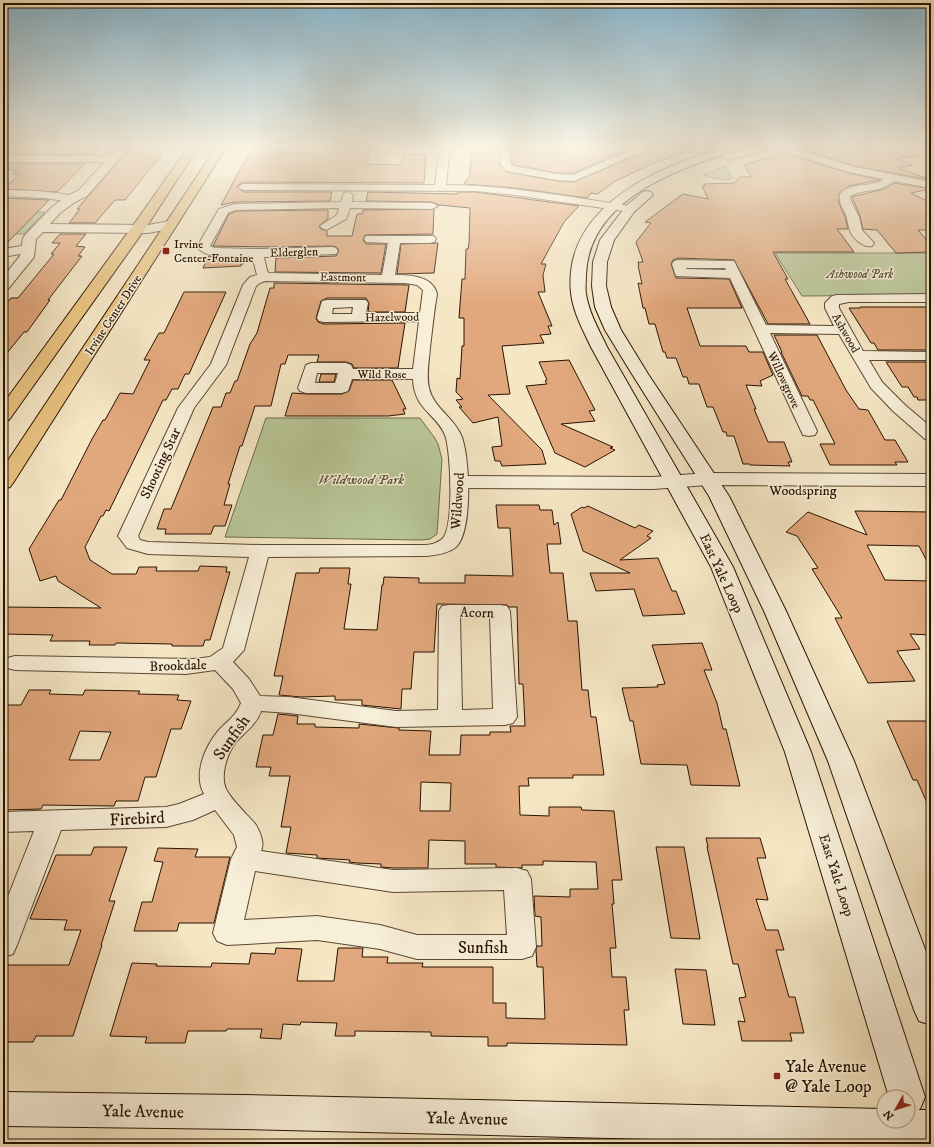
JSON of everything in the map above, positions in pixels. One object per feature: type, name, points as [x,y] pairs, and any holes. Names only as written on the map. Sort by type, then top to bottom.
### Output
[{"type":"main road","points":[[3,286],[28,257],[27,249],[30,238],[56,210],[70,200]]},
{"type":"main road","points":[[3,416],[142,227],[160,200]]},
{"type":"main road","name":"Irvine Center Drive","points":[[3,484],[187,200]]},
{"type":"main road","name":"East Yale Loop","points":[[620,200],[611,206],[593,229],[582,249],[578,272],[578,291],[583,313],[599,347],[676,482],[722,567],[798,752],[917,1119]]},
{"type":"main road","points":[[643,200],[630,209],[607,240],[600,262],[599,286],[603,307],[613,330],[712,485],[775,611],[841,761],[931,1010]]},
{"type":"main road","points":[[42,226],[142,227],[170,225]]},
{"type":"main road","points":[[132,286],[125,264],[142,227]]},
{"type":"main road","name":"Woodspring","points":[[712,485],[931,480]]},
{"type":"main road","name":"Woodspring","points":[[460,482],[676,482],[712,485],[931,490]]},
{"type":"main road","name":"Yale Avenue","points":[[3,1109],[917,1119]]},
{"type":"street","name":"Elderglen","points":[[326,226],[342,217],[347,200]]},
{"type":"street","points":[[567,200],[630,209]]},
{"type":"street","points":[[844,200],[853,217],[856,230],[868,243]]},
{"type":"street","name":"Elderglen","points":[[332,250],[257,253],[253,251],[213,252],[203,247],[214,232],[223,211],[235,207],[345,205],[432,206]]},
{"type":"street","points":[[370,239],[430,239]]},
{"type":"street","points":[[388,278],[395,239]]},
{"type":"street","points":[[3,253],[27,249]]},
{"type":"street","name":"Elderglen","points":[[257,253],[264,277]]},
{"type":"street","name":"Willowgrove","points":[[735,274],[808,431]]},
{"type":"street","name":"Eastmont","points":[[264,277],[388,278],[421,282]]},
{"type":"street","name":"Shooting Star","points":[[260,550],[148,548],[136,546],[130,542],[128,536],[186,408],[218,365],[250,285],[255,280],[264,277]]},
{"type":"street","name":"Wildwood","points":[[260,550],[412,552],[434,550],[450,543],[454,538],[456,533],[460,482],[459,458],[452,434],[427,404],[421,389],[420,374],[430,294],[429,288],[421,282]]},
{"type":"street","name":"Ashwood","points":[[931,298],[849,298],[838,299],[832,303],[832,308],[876,385],[899,408],[931,435]]},
{"type":"street","name":"Hazelwood","points":[[358,318],[427,317]]},
{"type":"street","name":"Willowgrove","points":[[759,326],[842,326]]},
{"type":"street","points":[[859,355],[931,356]]},
{"type":"street","name":"Wild Rose","points":[[345,374],[420,374]]},
{"type":"street","name":"Brookdale","points":[[15,663],[186,667],[205,666],[220,662],[228,657],[233,650],[260,550]]},
{"type":"street","name":"Acorn","points":[[252,703],[289,705],[396,719],[505,717],[500,611],[449,611],[450,717]]},
{"type":"street","name":"Sunfish","points":[[220,662],[241,684],[252,703],[248,716],[226,738],[214,759],[212,779],[213,788],[219,798],[247,832],[250,847],[244,859],[227,932],[317,928],[380,937],[417,947],[522,947],[517,879],[393,881],[244,859]]},
{"type":"street","name":"Firebird","points":[[3,822],[51,822],[166,817],[184,814],[219,798]]},
{"type":"street","points":[[3,945],[51,822]]},
{"type":"green space","points":[[3,212],[45,212],[24,234],[3,234]]},
{"type":"green space","name":"Ashwood Park","points":[[775,253],[931,253],[931,295],[802,296]]},
{"type":"green space","name":"Wildwood Park","points":[[266,418],[420,418],[438,444],[442,459],[437,534],[430,539],[421,540],[225,537]]},
{"type":"building","points":[[3,200],[49,200],[3,247]]},
{"type":"building","points":[[85,200],[125,200],[115,200],[95,223],[69,223],[80,209],[77,209]]},
{"type":"building","points":[[224,200],[330,200],[330,201],[235,202],[221,205]]},
{"type":"building","points":[[366,200],[531,200],[579,206],[564,222],[541,264],[546,264],[543,275],[545,292],[538,292],[552,326],[548,326],[551,334],[540,335],[544,343],[502,346],[510,394],[488,395],[542,450],[546,464],[502,466],[500,461],[495,461],[492,447],[502,446],[498,417],[473,423],[459,407],[462,407],[456,400],[463,399],[456,392],[457,378],[460,379],[462,346],[464,346],[464,318],[459,318],[462,279],[465,279],[466,249],[468,249],[469,244],[470,208],[439,205],[432,202],[366,201]]},
{"type":"building","points":[[675,200],[839,200],[848,229],[837,229],[854,252],[773,252],[788,279],[785,279],[810,324],[768,324],[734,260],[678,258],[673,260],[671,264],[676,278],[729,279],[742,308],[687,308],[700,346],[746,346],[749,352],[763,352],[773,375],[760,381],[762,386],[746,385],[768,442],[784,442],[792,462],[788,462],[790,466],[743,464],[734,436],[727,436],[726,432],[723,432],[713,407],[707,407],[699,384],[689,384],[687,377],[683,377],[676,358],[667,358],[665,352],[663,352],[655,324],[649,324],[645,308],[643,308],[638,283],[642,284],[638,262],[643,262],[636,242],[651,223],[645,222]]},
{"type":"building","points":[[853,200],[924,200],[931,203],[931,230],[918,230],[931,245],[931,252],[896,253],[877,230],[863,229],[860,216]]},
{"type":"building","points":[[434,209],[433,234],[365,235],[363,240],[366,244],[386,244],[381,273],[275,272],[276,258],[336,256],[339,250],[332,246],[213,246],[229,214],[236,211],[328,210],[328,219],[319,226],[321,229],[327,231],[327,236],[352,236],[357,214],[362,214],[363,210]]},
{"type":"building","points":[[60,234],[86,234],[76,246],[85,247],[78,256],[82,256],[48,300],[50,300],[27,332],[24,332],[3,358],[3,307],[11,298],[18,298],[54,254],[51,254],[60,243],[52,243]]},
{"type":"building","points":[[438,243],[434,273],[397,274],[401,244]]},
{"type":"building","points":[[209,256],[222,258],[243,258],[243,264],[241,264],[241,266],[203,268]]},
{"type":"building","points":[[274,283],[409,285],[405,312],[368,312],[369,303],[366,298],[327,298],[321,301],[316,318],[318,322],[324,324],[405,323],[398,368],[354,368],[352,364],[346,362],[317,362],[319,355],[288,355],[285,364],[281,364],[271,406],[255,406],[242,446],[240,446],[228,484],[230,484],[224,505],[232,505],[225,526],[214,526],[211,534],[165,534],[166,529],[157,529],[164,509],[171,509],[213,407],[221,407],[226,393],[230,393],[235,381],[237,381],[250,344],[257,333],[270,288],[274,288]]},
{"type":"building","points":[[184,292],[226,292],[189,374],[185,374],[178,389],[172,389],[166,400],[163,400],[109,511],[106,510],[103,516],[101,516],[85,547],[90,560],[112,574],[136,574],[139,567],[157,567],[156,571],[198,571],[200,566],[227,567],[226,572],[230,572],[210,640],[205,640],[203,646],[116,643],[115,645],[89,645],[90,641],[50,641],[53,635],[3,634],[3,607],[101,608],[58,581],[56,576],[40,581],[29,549],[59,500],[61,500],[92,439],[103,420],[105,420],[120,393],[133,394],[150,360],[144,360],[159,333],[164,333]]},
{"type":"building","points":[[931,307],[931,350],[878,350],[874,343],[871,343],[849,308]]},
{"type":"building","points":[[774,335],[817,335],[846,390],[859,409],[868,410],[885,440],[895,440],[908,462],[895,462],[897,465],[830,465],[820,444],[835,444],[813,400],[810,400],[808,396],[802,396]]},
{"type":"building","points":[[569,360],[595,410],[589,411],[595,421],[561,424],[613,447],[610,448],[615,450],[585,467],[555,453],[526,386],[547,384],[545,381],[547,380],[539,362]]},
{"type":"building","points":[[886,362],[931,362],[931,400],[918,400],[917,397],[914,397],[908,387],[902,387]]},
{"type":"building","points":[[321,374],[336,374],[334,382],[319,382]]},
{"type":"building","points":[[353,380],[392,380],[406,409],[403,409],[405,414],[388,416],[285,416],[292,393],[342,394],[349,391]]},
{"type":"building","points":[[496,505],[539,505],[540,510],[552,510],[554,525],[558,522],[561,544],[547,544],[550,573],[563,573],[568,621],[577,621],[582,690],[588,690],[591,717],[596,717],[604,775],[573,775],[573,778],[528,778],[529,786],[519,786],[520,815],[549,816],[549,807],[581,807],[582,810],[614,811],[622,880],[612,880],[614,904],[612,904],[616,948],[610,948],[612,977],[626,977],[629,1010],[624,1010],[627,1045],[507,1043],[507,1046],[488,1046],[488,1037],[431,1036],[431,1032],[355,1031],[355,1036],[335,1036],[337,1023],[301,1022],[300,1025],[283,1024],[281,1039],[260,1038],[262,1029],[188,1031],[185,1043],[145,1043],[147,1037],[110,1036],[132,963],[157,964],[156,966],[211,967],[212,963],[249,964],[251,953],[275,954],[276,948],[302,949],[297,981],[334,981],[338,948],[363,948],[362,957],[388,957],[387,963],[423,963],[422,967],[493,967],[493,1003],[506,1003],[506,1018],[545,1019],[543,967],[537,967],[536,950],[537,946],[542,946],[541,917],[535,916],[534,896],[570,897],[570,889],[598,889],[596,862],[543,861],[543,865],[522,865],[522,868],[496,867],[496,864],[465,864],[465,841],[429,840],[428,868],[381,867],[381,864],[357,863],[349,862],[350,860],[317,858],[317,855],[286,853],[291,827],[281,827],[290,776],[269,776],[271,767],[256,767],[263,735],[273,735],[278,714],[298,716],[297,724],[315,724],[315,727],[359,728],[359,724],[399,728],[399,730],[431,731],[429,755],[460,755],[461,735],[490,735],[490,732],[511,732],[510,726],[525,726],[523,684],[519,684],[517,607],[509,607],[507,605],[437,604],[434,652],[414,652],[411,689],[402,689],[401,709],[362,705],[362,700],[335,700],[335,696],[301,697],[279,695],[283,676],[274,676],[296,573],[319,573],[320,568],[350,568],[348,584],[351,584],[344,629],[377,630],[384,577],[419,578],[419,583],[465,583],[465,575],[513,576],[510,528],[498,528]],"holes":[[[421,782],[451,783],[450,811],[420,811]]]},
{"type":"building","points":[[588,506],[635,528],[639,525],[653,531],[647,536],[651,538],[620,560],[658,558],[672,591],[676,591],[685,614],[643,616],[634,589],[596,591],[590,573],[630,573],[583,551],[571,514],[582,507],[584,508]]},
{"type":"building","points":[[855,511],[931,512],[931,569],[919,546],[867,545],[885,580],[931,581],[931,635],[910,634],[920,649],[897,651],[915,681],[868,683],[835,618],[842,618],[812,569],[818,568],[797,536],[786,532],[808,512],[867,535]]},
{"type":"building","points":[[702,643],[712,670],[704,670],[717,703],[723,729],[726,729],[740,786],[691,785],[687,765],[641,764],[633,721],[630,721],[622,688],[658,687],[657,685],[665,684],[652,645]]},
{"type":"building","points":[[29,690],[51,690],[49,694],[83,695],[85,690],[140,691],[138,694],[179,695],[177,700],[191,701],[181,729],[171,729],[156,777],[145,777],[138,801],[116,801],[114,806],[43,805],[41,809],[3,810],[3,705],[21,705]],"holes":[[[80,731],[111,732],[100,760],[69,760]]]},
{"type":"building","points":[[887,721],[931,721],[931,812],[917,780],[913,780]]},
{"type":"building","points":[[706,838],[760,838],[766,858],[757,858],[768,900],[756,899],[766,930],[778,930],[784,950],[776,950],[789,997],[795,997],[804,1033],[790,1033],[792,1041],[742,1041],[738,1021],[745,1022],[739,998],[746,997],[738,964],[733,964]]},
{"type":"building","points":[[94,847],[127,847],[109,901],[115,901],[73,1036],[36,1036],[33,1042],[3,1042],[3,965],[69,965],[81,930],[64,930],[67,920],[30,919],[56,855],[91,855]]},
{"type":"building","points":[[656,847],[684,847],[700,939],[671,938]]},
{"type":"building","points":[[158,848],[198,849],[195,857],[230,857],[214,923],[179,923],[177,931],[134,931],[142,902],[152,902],[163,862],[154,861]]},
{"type":"building","points":[[675,969],[706,970],[715,1025],[683,1024]]},
{"type":"place","name":"Irvine Center-Fontaine","points":[[166,251]]},
{"type":"place","name":"Yale Avenue @ Yale Loop","points":[[777,1076]]}]
